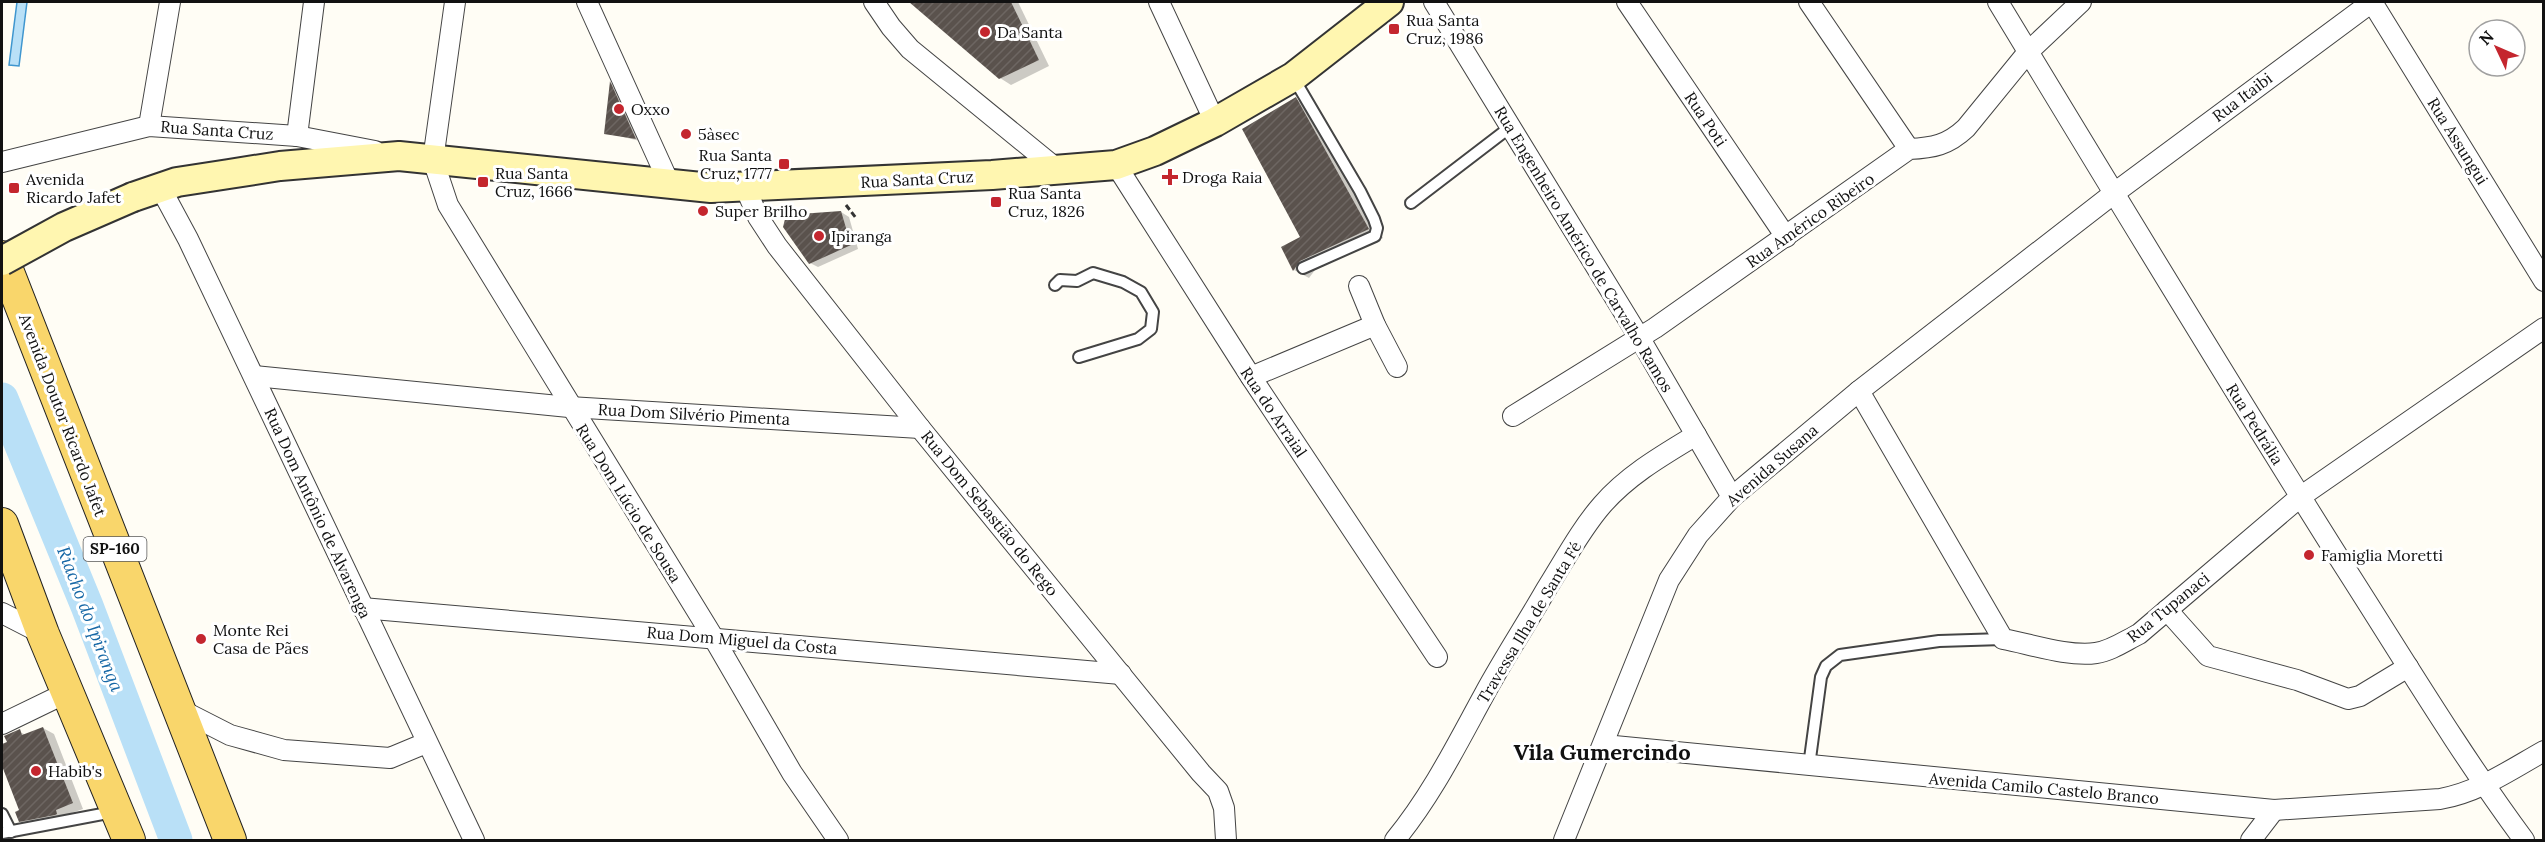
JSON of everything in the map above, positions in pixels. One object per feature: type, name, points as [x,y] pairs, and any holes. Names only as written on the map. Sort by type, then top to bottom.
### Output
[{"type":"main road","name":"Rua Santa Cruz","points":[[2,259],[64,227],[160,187],[177,182],[280,166],[399,156],[670,185],[744,187],[1116,165],[1155,151],[1215,122],[1293,77],[1389,2]]},
{"type":"main road","name":"Avenida Doutor Ricardo Jafet","points":[[2,259],[230,840]]},
{"type":"main road","points":[[2,525],[43,634],[129,840]]},
{"type":"street","points":[[149,126],[170,2]]},
{"type":"street","points":[[297,136],[315,2]]},
{"type":"street","points":[[433,160],[455,2]]},
{"type":"street","points":[[587,2],[670,185]]},
{"type":"street","points":[[874,2],[910,49],[1058,170]]},
{"type":"street","points":[[1158,2],[1215,122]]},
{"type":"street","name":"Rua Engenheiro Américo de Carvalho Ramos","points":[[1434,2],[1639,337],[1732,497]]},
{"type":"street","name":"Rua Poti","points":[[1629,2],[1786,237]]},
{"type":"street","points":[[1809,2],[1909,149],[1937,147],[1955,139],[2028,52],[2081,2]]},
{"type":"street","name":"Rua Pedrália","points":[[1998,2],[2113,194],[2300,497],[2484,786],[2524,840]]},
{"type":"street","name":"Rua Itaibi","points":[[2113,194],[2372,2]]},
{"type":"street","name":"Rua Assungui","points":[[2372,2],[2544,281]]},
{"type":"street","name":"Rua Santa Cruz","points":[[2,162],[149,126],[297,136],[399,156]]},
{"type":"street","name":"Rua Américo Ribeiro","points":[[1513,416],[1639,337],[1786,237],[1909,149]]},
{"type":"street","name":"Rua Dom Lúcio de Sousa","points":[[433,160],[448,205],[458,226],[712,637],[792,773],[838,840]]},
{"type":"street","name":"Rua do Arraial","points":[[1116,165],[1251,376],[1437,657]]},
{"type":"street","name":"Rua Dom Antônio de Alvarenga","points":[[160,187],[188,239],[254,376],[426,743],[474,840]]},
{"type":"street","name":"Rua Dom Sebastião do Rego","points":[[744,187],[766,232],[920,428],[1218,791],[1224,808],[1226,840]]},
{"type":"street","name":"Avenida Susana","points":[[1564,840],[1669,580],[1698,535],[1732,497],[1859,391],[2113,194]]},
{"type":"street","points":[[1359,286],[1375,325],[1397,367]]},
{"type":"street","points":[[1251,376],[1375,325]]},
{"type":"street","name":"Rua Tupanaci","points":[[2003,639],[2077,653],[2096,653],[2115,647],[2139,634],[2300,497],[2544,328]]},
{"type":"street","name":"Rua Dom Silvério Pimenta","points":[[254,376],[569,407],[920,428]]},
{"type":"street","points":[[1859,391],[2003,639]]},
{"type":"street","name":"Travessa Ilha de Santa Fé","points":[[1395,840],[1426,799],[1491,683],[1561,566],[1601,506],[1621,485],[1651,462],[1696,435]]},
{"type":"street","name":"Rua Dom Miguel da Costa","points":[[362,608],[1121,674]]},
{"type":"street","points":[[2167,610],[2208,656],[2296,680],[2348,699],[2360,696],[2408,667]]},
{"type":"street","points":[[2,614],[43,634]]},
{"type":"street","points":[[2,724],[68,692]]},
{"type":"street","points":[[177,708],[230,735],[284,750],[390,759],[426,743]]},
{"type":"street","name":"Avenida Camilo Castelo Branco","points":[[1604,745],[2274,810],[2440,799],[2462,795],[2484,786],[2544,751]]},
{"type":"street","points":[[2251,840],[2274,810]]},
{"type":"lane","points":[[1293,77],[1360,191],[1377,228],[1375,236],[1303,268]]},
{"type":"lane","points":[[1411,203],[1509,128]]},
{"type":"lane","points":[[1055,285],[1060,280],[1077,281],[1093,273],[1102,275],[1123,282],[1141,292],[1153,312],[1151,329],[1138,339],[1079,357]]},
{"type":"lane","points":[[1809,766],[1821,677],[1826,666],[1840,655],[1940,641],[2003,639]]},
{"type":"lane","points":[[2,814],[6,832],[117,811]]},
{"type":"water","points":[[17,2],[27,2],[19,66],[9,65]]},
{"type":"building","name":"Da Santa","points":[[909,2],[1011,2],[1039,60],[999,79]]},
{"type":"building","name":"Oxxo","points":[[610,81],[636,139],[604,134]]},
{"type":"building","points":[[1296,97],[1369,229],[1300,261],[1293,271],[1281,247],[1300,237],[1242,129]]},
{"type":"building","name":"Ipiranga","points":[[841,211],[851,245],[809,264],[783,227],[786,215]]},
{"type":"building","points":[[43,727],[73,803],[56,810],[55,815],[19,822],[15,812],[19,810],[2,766],[2,744],[7,742],[4,736],[20,729],[22,735]]},
{"type":"waterway","name":"Riacho do Ipiranga","points":[[2,399],[87,606],[176,840]]},
{"type":"place","name":"Rua Santa Cruz, 1986","points":[[1394,29]]},
{"type":"place","name":"Da Santa","points":[[985,32]]},
{"type":"place","name":"Oxxo","points":[[619,109]]},
{"type":"place","name":"5àsec","points":[[686,134]]},
{"type":"place","name":"Rua Santa Cruz, 1777","points":[[784,164]]},
{"type":"place","name":"Droga Raia","points":[[1170,177]]},
{"type":"place","name":"Rua Santa Cruz, 1666","points":[[483,182]]},
{"type":"place","name":"Avenida Ricardo Jafet","points":[[14,188]]},
{"type":"place","name":"Rua Santa Cruz, 1826","points":[[996,202]]},
{"type":"place","name":"Super Brilho","points":[[703,211]]},
{"type":"place","name":"Ipiranga","points":[[819,236]]},
{"type":"place","name":"Famiglia Moretti","points":[[2309,555]]},
{"type":"place","name":"Monte Rei Casa de Pães","points":[[201,639]]},
{"type":"place","name":"Habib's","points":[[36,771]]},
{"type":"district","name":"Vila Gumercindo","points":[[1602,752]]}]
